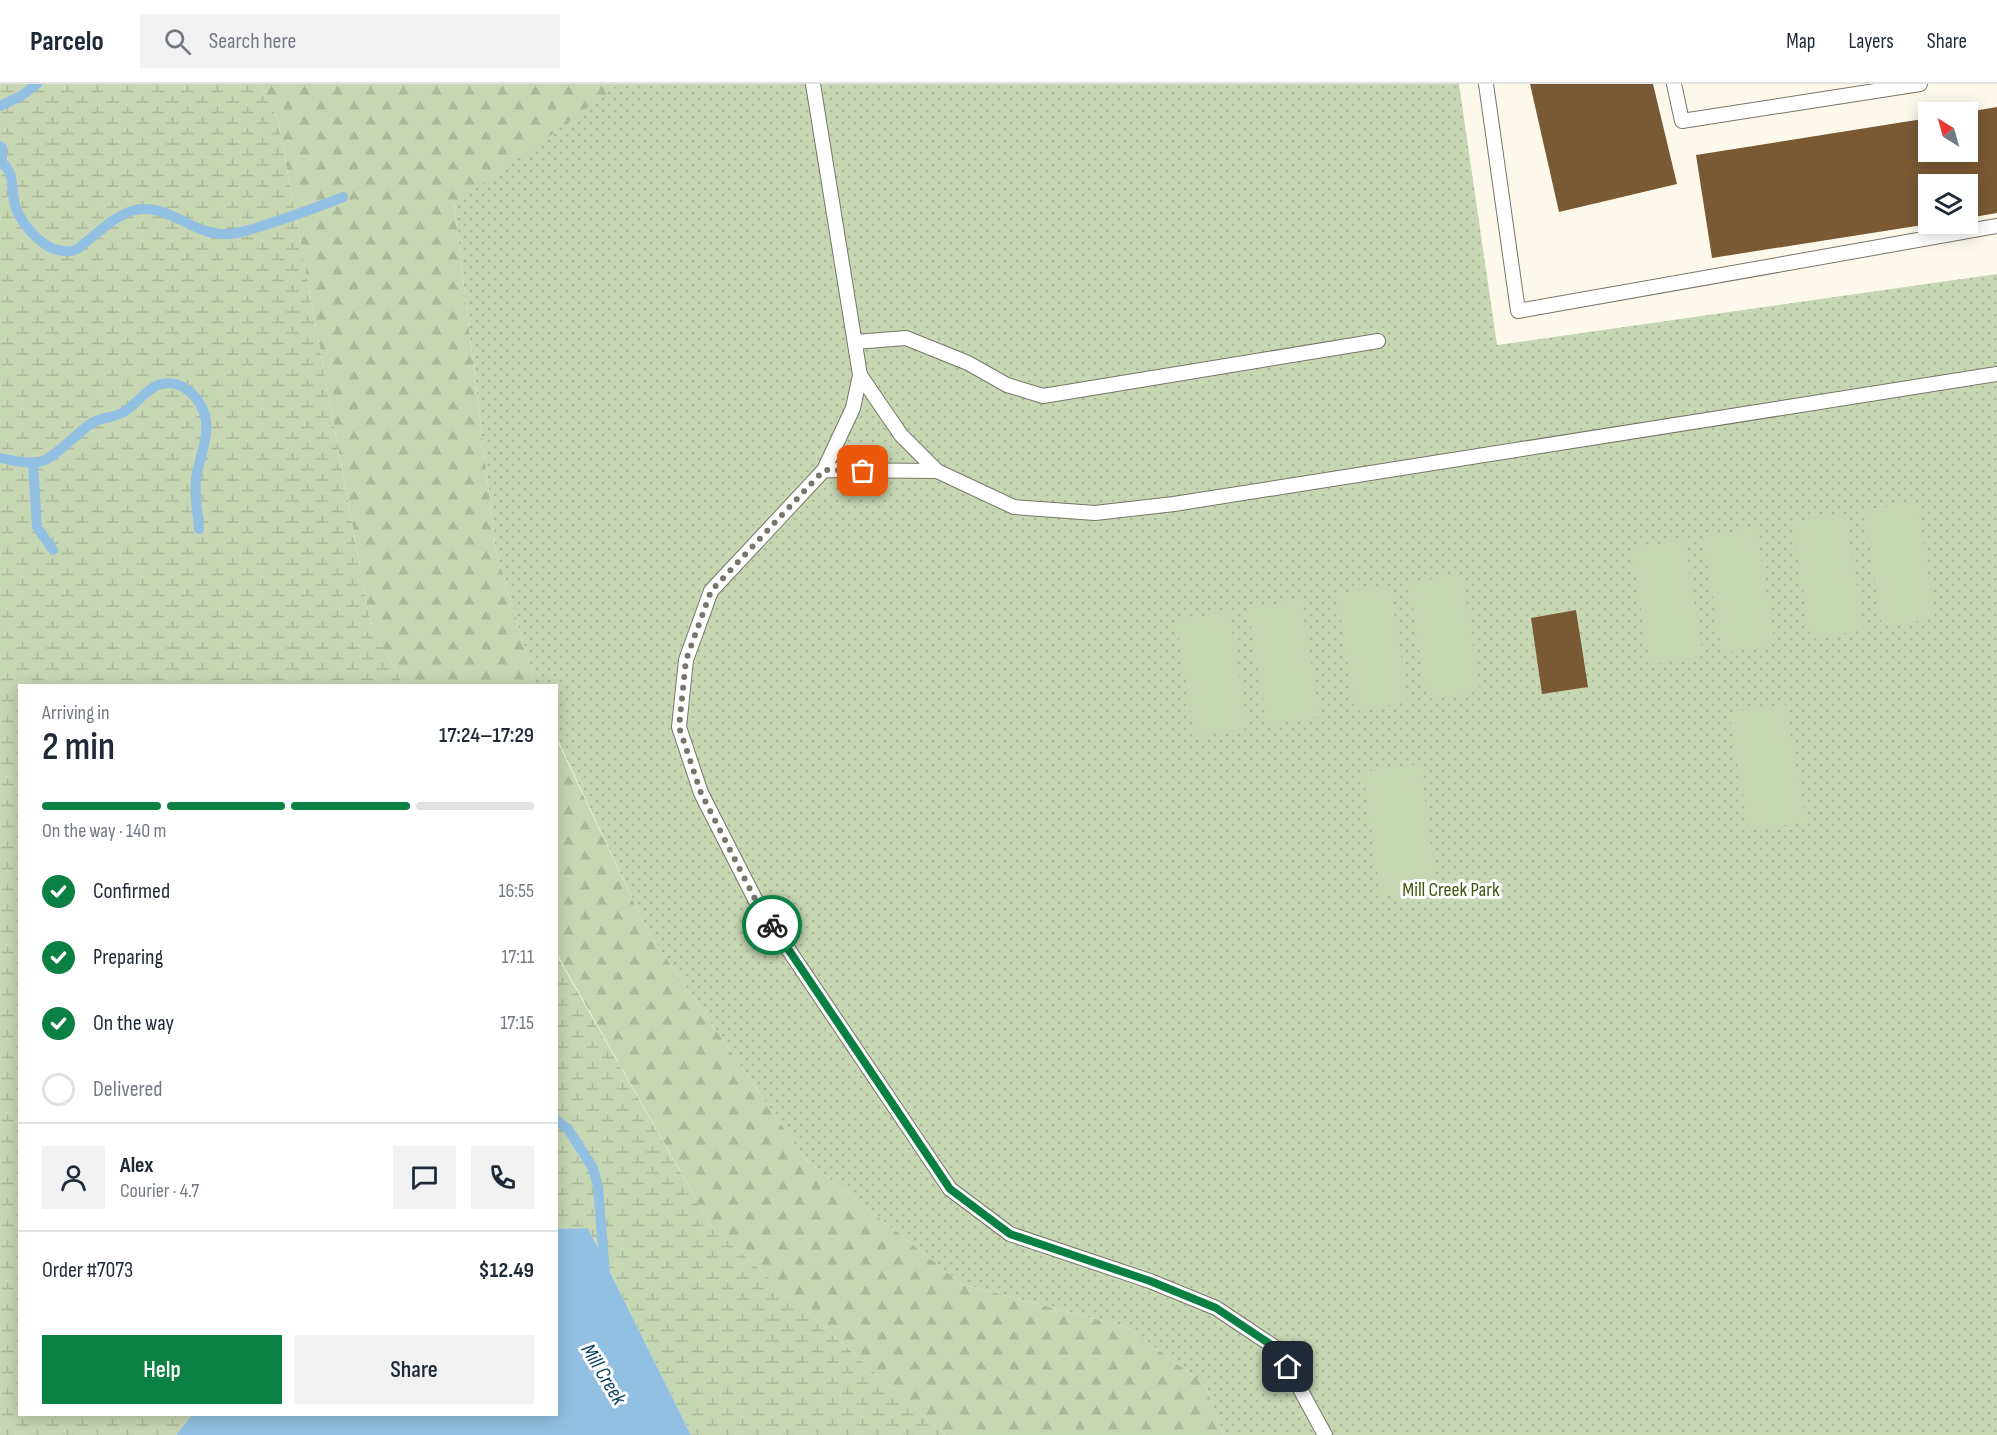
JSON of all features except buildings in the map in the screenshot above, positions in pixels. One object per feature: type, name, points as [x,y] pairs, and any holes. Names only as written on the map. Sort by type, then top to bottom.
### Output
[{"type":"lane","points":[[813,84],[861,375],[901,435],[937,471],[1014,507],[1095,513],[1186,502],[1997,374]]},
{"type":"lane","points":[[1486,84],[1518,311],[1997,226]]},
{"type":"lane","points":[[1674,84],[1682,121],[1920,84]]},
{"type":"lane","points":[[855,342],[906,338],[968,363],[1007,385],[1043,396],[1378,340]]},
{"type":"lane","points":[[861,375],[853,408],[824,470],[711,591],[686,660],[679,727],[701,793],[752,893],[950,1189],[1010,1234],[1150,1281],[1216,1308],[1279,1350],[1325,1435]]},
{"type":"lane","points":[[824,470],[937,471]]},
{"type":"green space","points":[[0,84],[258,84],[278,120],[371,627],[403,684],[18,684],[18,1416],[191,1416],[176,1435],[0,1435]]},
{"type":"green space","points":[[258,84],[619,84],[454,204],[496,551],[536,684],[403,684],[371,627],[278,120]]},
{"type":"green space","name":"Mill Creek Park","points":[[411,84],[1459,84],[1497,345],[1997,274],[1997,1435],[1224,1435],[1205,1384],[1126,1327],[962,1284],[805,1159],[648,932],[558,740],[558,684],[536,684],[496,551],[454,203]]},
{"type":"green space","points":[[1917,502],[1935,618],[1882,627],[1864,510]]},
{"type":"green space","points":[[1845,514],[1864,630],[1811,639],[1792,522]]},
{"type":"green space","points":[[1756,528],[1775,644],[1722,653],[1703,537]]},
{"type":"green space","points":[[1684,540],[1703,656],[1650,665],[1631,548]]},
{"type":"green space","points":[[1462,574],[1480,691],[1427,699],[1409,583]]},
{"type":"green space","points":[[1390,586],[1408,702],[1355,711],[1337,594]]},
{"type":"green space","points":[[1301,600],[1320,717],[1267,725],[1248,608]]},
{"type":"green space","points":[[1229,612],[1248,728],[1195,737],[1176,620]]},
{"type":"green space","points":[[1785,704],[1806,821],[1749,831],[1729,713]]},
{"type":"green space","points":[[558,742],[648,932],[805,1159],[962,1284],[1126,1327],[1205,1384],[1224,1435],[945,1435],[712,1227],[558,956]]},
{"type":"green space","points":[[1420,764],[1437,889],[1381,897],[1363,772]]},
{"type":"green space","points":[[558,958],[712,1227],[945,1435],[691,1435],[588,1228],[558,1229]]},
{"type":"water","name":"Mill Creek","points":[[588,1228],[691,1435],[176,1435],[191,1416],[558,1416],[558,1229]]},
{"type":"waterway","points":[[0,106],[21,96],[37,84]]},
{"type":"waterway","points":[[0,146],[2,163],[9,171],[15,205],[20,217],[28,229],[44,243],[62,251],[76,249],[115,219],[135,210],[158,211],[200,229],[227,234],[262,226],[343,197]]},
{"type":"waterway","points":[[0,458],[28,463],[45,460],[92,423],[122,413],[154,387],[172,383],[195,396],[206,421],[206,436],[196,485],[199,529]]},
{"type":"waterway","points":[[33,463],[37,527],[53,550]]},
{"type":"waterway","points":[[558,1122],[568,1129],[593,1168],[598,1187],[605,1274]]},
{"type":"way so far","points":[[772,925],[757,903],[701,793],[679,727],[686,660],[711,591],[824,470],[863,471]]},
{"type":"route","points":[[772,925],[950,1189],[1010,1234],[1150,1281],[1216,1308],[1279,1350],[1288,1367]]}]
